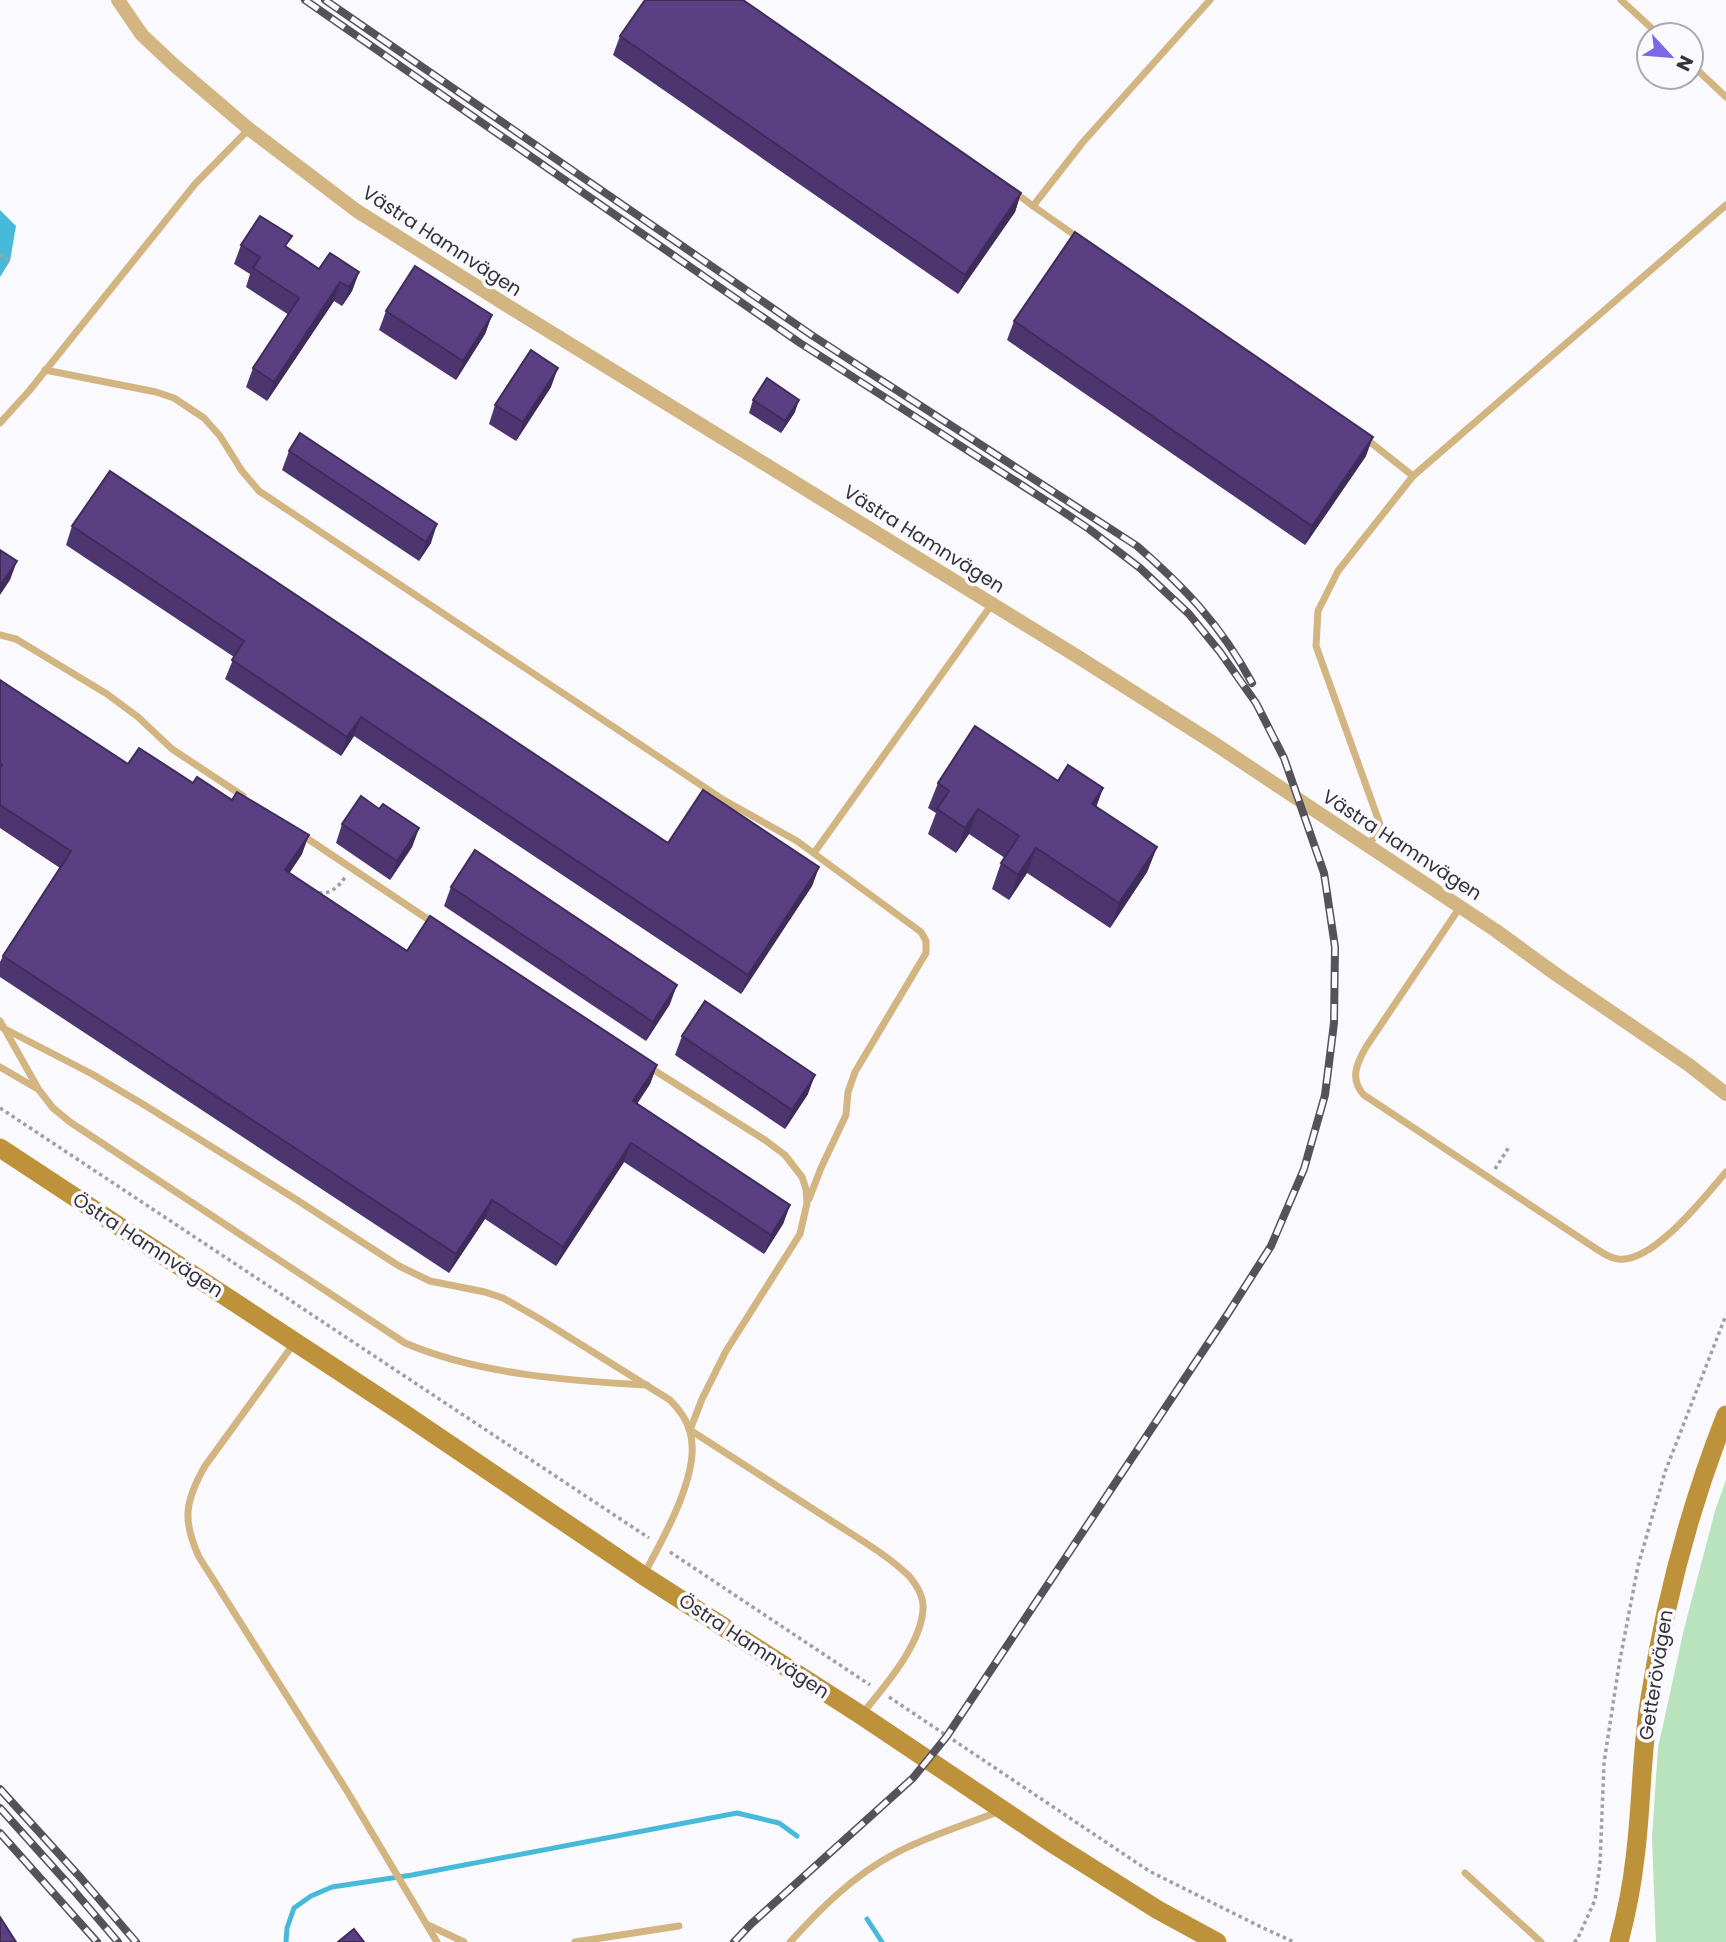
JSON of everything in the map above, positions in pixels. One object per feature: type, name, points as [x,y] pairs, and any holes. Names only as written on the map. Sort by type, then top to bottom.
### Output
[{"type":"street","name":"Västra Hamnvägen","points":[[118,0],[142,34],[174,65],[249,129],[357,211],[1212,742],[1461,906],[1689,1065],[1726,1094]]},
{"type":"street","name":"Östra Hamnvägen","points":[[0,1148],[296,1342],[644,1576],[1207,1940]]},
{"type":"street","name":"Getterövägen","points":[[1619,1942],[1635,1858],[1650,1699],[1669,1594],[1705,1467],[1726,1415]]},
{"type":"lane","points":[[1033,206],[1083,142],[1210,0]]},
{"type":"lane","points":[[1621,0],[1644,21]]},
{"type":"lane","points":[[1705,77],[1726,97]]},
{"type":"lane","points":[[0,423],[195,184],[249,129]]},
{"type":"lane","points":[[1010,190],[1089,245]]},
{"type":"lane","points":[[1368,845],[1381,827],[1316,646],[1318,611],[1338,571],[1413,476],[1726,205]]},
{"type":"lane","points":[[45,370],[174,398],[204,418],[259,491],[278,505],[722,799],[797,841],[921,932],[926,941],[926,953],[855,1072],[848,1092],[846,1115],[807,1203],[800,1234],[726,1351],[690,1430]]},
{"type":"lane","points":[[1356,432],[1413,476]]},
{"type":"lane","points":[[814,853],[992,604]]},
{"type":"lane","points":[[0,635],[16,639],[107,694],[138,716],[172,749],[246,798]]},
{"type":"lane","points":[[289,827],[445,931]]},
{"type":"lane","points":[[1461,906],[1366,1047],[1356,1065],[1355,1079],[1358,1089],[1489,1178],[1608,1256],[1617,1259],[1626,1259],[1664,1239],[1726,1172]]},
{"type":"lane","points":[[2,1024],[39,1090],[53,1108],[70,1122],[405,1343],[445,1357],[488,1367],[567,1380],[648,1385]]},
{"type":"lane","points":[[2,1024],[146,1106],[399,1266],[429,1281],[503,1298],[670,1400],[680,1410],[690,1430],[692,1458],[678,1506],[644,1576]]},
{"type":"lane","points":[[639,1060],[785,1155],[802,1177],[807,1203]]},
{"type":"lane","points":[[0,1067],[39,1090]]},
{"type":"lane","points":[[296,1342],[205,1466],[194,1486],[188,1504],[192,1541],[199,1558],[347,1791],[437,1942]]},
{"type":"lane","points":[[690,1430],[875,1550],[909,1576],[919,1591],[923,1602],[922,1618],[915,1637],[904,1658],[861,1715]]},
{"type":"lane","points":[[790,1942],[825,1904],[893,1854],[1004,1810]]},
{"type":"lane","points":[[1465,1873],[1541,1942]]},
{"type":"lane","points":[[427,1925],[464,1942]]},
{"type":"lane","points":[[575,1942],[679,1926]]},
{"type":"path","points":[[0,255],[10,261]]},
{"type":"path","points":[[312,892],[332,892],[352,869]]},
{"type":"path","points":[[0,1108],[1149,1871],[1294,1942]]},
{"type":"path","points":[[1489,1178],[1509,1147]]},
{"type":"path","points":[[1574,1942],[1595,1900],[1600,1864],[1604,1763],[1638,1566],[1665,1472],[1726,1315]]},
{"type":"green space","points":[[1726,1480],[1726,1942],[1656,1942],[1652,1838],[1658,1748],[1684,1629],[1715,1511]]},
{"type":"water","points":[[0,210],[16,226],[10,261],[0,277]]},
{"type":"building","points":[[645,0],[743,0],[1021,193],[965,275],[620,36]]},
{"type":"building","points":[[260,216],[292,236],[285,246],[319,269],[330,253],[359,272],[349,287],[340,282],[274,382],[253,368],[299,298],[253,268],[260,257],[241,245]]},
{"type":"building","points":[[1075,232],[1373,437],[1312,526],[1014,321]]},
{"type":"building","points":[[415,266],[492,315],[463,361],[386,311]]},
{"type":"building","points":[[531,350],[558,368],[523,422],[495,405]]},
{"type":"building","points":[[767,378],[799,400],[785,421],[753,400]]},
{"type":"building","points":[[300,433],[437,524],[426,542],[289,451]]},
{"type":"building","points":[[110,471],[668,843],[703,790],[819,867],[748,975],[361,717],[347,737],[232,660],[244,641],[72,526]]},
{"type":"building","points":[[0,550],[17,561],[0,586]]},
{"type":"building","points":[[0,680],[128,764],[139,748],[193,783],[197,777],[232,800],[237,792],[309,835],[285,870],[407,951],[430,916],[657,1065],[633,1101],[790,1205],[771,1235],[631,1143],[563,1247],[492,1200],[456,1254],[3,956],[71,851],[0,805]]},
{"type":"building","points":[[975,726],[1058,781],[1068,765],[1103,788],[1092,804],[1157,847],[1119,903],[1036,848],[1018,875],[1001,863],[1019,836],[978,809],[965,828],[937,809],[949,791],[938,783]]},
{"type":"building","points":[[361,796],[379,809],[383,804],[419,828],[397,861],[342,824]]},
{"type":"building","points":[[475,850],[677,985],[653,1022],[451,887]]},
{"type":"building","points":[[705,1001],[815,1075],[792,1110],[682,1036]]},
{"type":"building","points":[[0,1917],[16,1942],[0,1942]]},
{"type":"building","points":[[354,1929],[364,1942],[338,1942]]},
{"type":"waterway","points":[[286,1942],[287,1928],[294,1908],[311,1896],[332,1887],[412,1875],[737,1813],[779,1823],[797,1836]]},
{"type":"waterway","points":[[867,1919],[882,1942]]},
{"type":"railway","points":[[305,0],[800,343],[1056,507],[1140,568],[1189,614],[1256,703],[1284,758],[1324,873],[1335,947],[1334,1023],[1325,1095],[1304,1169],[1271,1246],[947,1736],[913,1778],[734,1942]]},
{"type":"railway","points":[[325,0],[813,336],[1137,546],[1201,608],[1228,643],[1252,683]]},
{"type":"railway","points":[[0,1789],[136,1942]]},
{"type":"railway","points":[[0,1808],[118,1942]]},
{"type":"railway","points":[[0,1833],[97,1942]]}]
